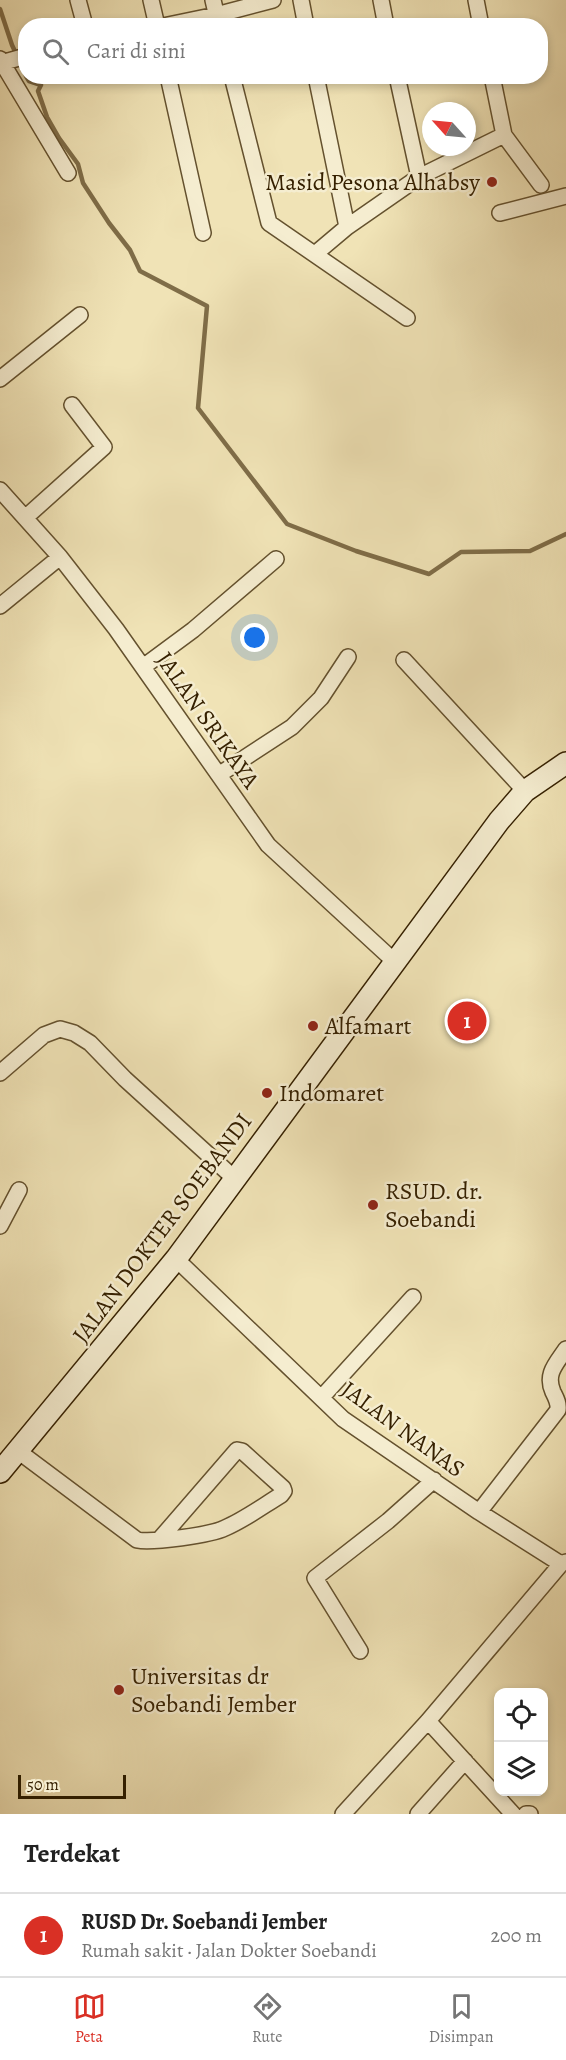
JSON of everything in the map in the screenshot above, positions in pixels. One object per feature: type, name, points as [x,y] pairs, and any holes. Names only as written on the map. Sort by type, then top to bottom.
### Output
[{"type":"main road","name":"JALAN DOKTER SOEBANDI","points":[[0,1471],[176,1260],[234,1178],[499,821],[525,791],[566,763]]},
{"type":"street","points":[[78,0],[83,18]]},
{"type":"street","points":[[151,0],[155,18]]},
{"type":"street","points":[[198,18],[273,0]]},
{"type":"street","points":[[301,0],[304,18]]},
{"type":"street","points":[[381,0],[385,18]]},
{"type":"street","points":[[476,0],[479,18]]},
{"type":"street","points":[[18,58],[3,61],[68,173]]},
{"type":"street","points":[[170,84],[203,233]]},
{"type":"street","points":[[234,84],[269,223],[406,318]]},
{"type":"street","points":[[318,84],[346,227]]},
{"type":"street","points":[[399,84],[419,177]]},
{"type":"street","points":[[494,84],[504,135],[541,185]]},
{"type":"street","points":[[315,254],[346,227],[419,177],[504,135]]},
{"type":"street","points":[[500,213],[566,196]]},
{"type":"street","points":[[0,379],[80,315]]},
{"type":"street","points":[[26,518],[104,447],[72,405]]},
{"type":"street","name":"JALAN SRIKAYA","points":[[0,490],[60,557],[116,629],[268,845],[394,961]]},
{"type":"street","points":[[0,606],[60,557]]},
{"type":"street","points":[[142,667],[193,630],[276,559]]},
{"type":"street","points":[[220,774],[299,720],[321,698],[348,657]]},
{"type":"street","points":[[404,660],[525,791]]},
{"type":"street","points":[[0,1073],[44,1035],[60,1029],[74,1032],[90,1044],[234,1178]]},
{"type":"street","points":[[0,1226],[19,1190]]},
{"type":"street","name":"JALAN NANAS","points":[[176,1260],[343,1419],[479,1512],[564,1563]]},
{"type":"street","points":[[322,1397],[413,1297]]},
{"type":"street","points":[[479,1512],[558,1410],[559,1405],[549,1384],[549,1377],[566,1349]]},
{"type":"street","points":[[18,1451],[137,1540],[159,1540],[224,1529],[281,1496],[283,1488],[242,1451],[237,1450],[159,1540]]},
{"type":"street","points":[[360,1651],[315,1578],[388,1521],[434,1480]]},
{"type":"street","points":[[343,1814],[428,1721],[564,1563]]},
{"type":"street","points":[[428,1721],[513,1814]]},
{"type":"street","points":[[418,1814],[465,1761]]},
{"type":"waterway","points":[[0,9],[18,58]]},
{"type":"waterway","points":[[38,84],[41,85],[38,91],[47,117],[78,164],[83,183],[130,250],[140,271],[207,306],[198,408],[287,524],[356,551],[429,574],[461,552],[530,551],[566,534]]},
{"type":"place","name":"Masid Pesona Alhabsy","points":[[492,182]]},
{"type":"place","name":"RUSD Dr. Soebandi Jember","points":[[467,1021]]},
{"type":"place","name":"Alfamart","points":[[313,1026]]},
{"type":"place","name":"Indomaret","points":[[267,1093]]},
{"type":"place","name":"RSUD. dr. Soebandi","points":[[373,1205]]},
{"type":"place","name":"Universitas dr Soebandi Jember","points":[[119,1690]]}]
